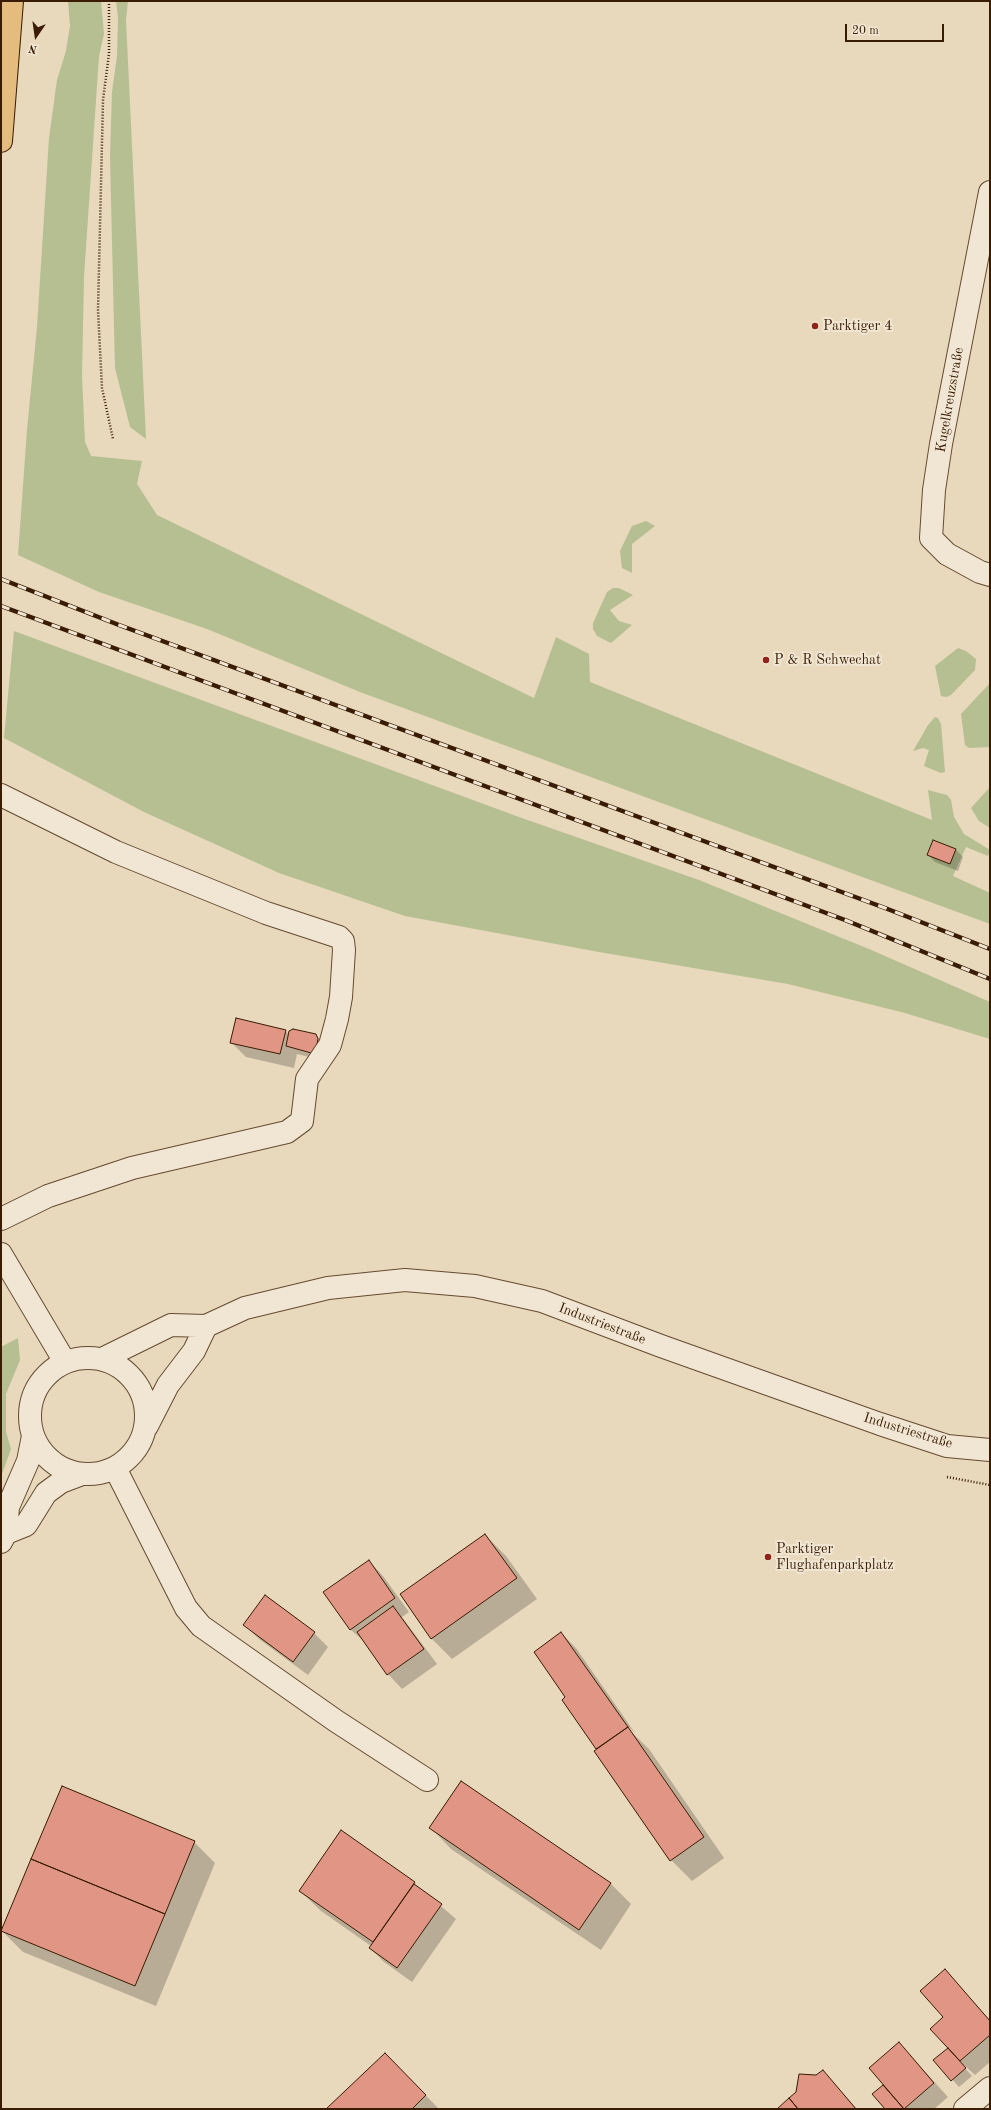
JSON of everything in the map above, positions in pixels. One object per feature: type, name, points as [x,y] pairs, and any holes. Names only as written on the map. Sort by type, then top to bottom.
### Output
[{"type":"highway","points":[[1,141],[12,1]]},
{"type":"street","name":"Kugelkreuzstraße","points":[[990,192],[941,444],[934,490],[931,538],[946,554],[980,572],[990,575]]},
{"type":"street","points":[[1,795],[116,852],[266,913],[339,937],[343,940],[344,950],[341,997],[337,1019],[330,1046],[307,1079],[302,1121],[287,1132],[132,1168],[48,1196],[1,1219]]},
{"type":"street","points":[[1,1254],[65,1362]]},
{"type":"street","name":"Industriestraße","points":[[102,1360],[171,1325],[206,1326],[245,1308],[328,1288],[405,1280],[475,1286],[542,1301],[661,1346],[887,1427],[947,1446],[990,1450]]},
{"type":"street","points":[[145,1428],[146,1411],[143,1394],[134,1379],[120,1367],[102,1360],[83,1358],[65,1362],[52,1370],[34,1393],[30,1407],[30,1422],[34,1436],[41,1450],[51,1460],[65,1470],[82,1474],[99,1473],[115,1468],[129,1458],[136,1449],[145,1428],[168,1385],[194,1351],[206,1326]]},
{"type":"street","points":[[4,1538],[8,1507],[28,1461],[34,1436]]},
{"type":"street","points":[[115,1468],[186,1608],[201,1626],[336,1721],[427,1780]]},
{"type":"street","points":[[4,1538],[26,1525],[46,1493],[61,1482],[82,1474]]},
{"type":"street","points":[[965,2109],[990,2088]]},
{"type":"path","points":[[109,1],[109,54],[103,100],[98,310],[102,388],[112,439]]},
{"type":"green space","points":[[68,1],[101,1],[104,34],[99,56],[84,277],[82,376],[85,442],[91,456],[142,461],[137,484],[157,515],[534,698],[556,637],[589,654],[590,682],[932,820],[928,790],[947,795],[951,800],[954,817],[964,834],[990,850],[988,856],[966,847],[953,876],[990,893],[990,924],[360,692],[207,629],[99,592],[18,555],[27,430],[37,327],[49,138],[57,80],[66,51],[70,26]]},
{"type":"green space","points":[[116,1],[128,1],[126,20],[146,439],[130,427],[115,368],[110,157],[112,92],[117,56],[118,18]]},
{"type":"green space","points":[[646,521],[655,526],[632,544],[632,573],[622,568],[620,551],[632,526]]},
{"type":"green space","points":[[613,588],[619,588],[633,595],[610,610],[619,621],[632,625],[611,643],[597,636],[593,629],[593,623],[607,592]]},
{"type":"green space","points":[[14,631],[519,817],[699,880],[869,949],[990,1002],[990,1039],[905,1013],[788,984],[599,952],[405,916],[279,873],[144,812],[4,738]]},
{"type":"green space","points":[[958,648],[966,651],[976,659],[975,670],[951,695],[946,697],[941,696],[935,666]]},
{"type":"green space","points":[[990,683],[990,747],[969,748],[965,745],[961,714]]},
{"type":"green space","points":[[935,717],[938,718],[941,724],[945,772],[941,773],[924,766],[929,750],[923,748],[913,751],[928,725]]},
{"type":"green space","points":[[990,787],[990,828],[979,821],[971,808]]},
{"type":"green space","points":[[18,1338],[20,1360],[6,1394],[6,1432],[11,1449],[1,1477],[1,1347]]},
{"type":"building","points":[[933,840],[956,849],[950,864],[927,855]]},
{"type":"building","points":[[236,1018],[286,1030],[280,1054],[230,1043]]},
{"type":"building","points":[[293,1029],[316,1034],[318,1039],[315,1054],[286,1046],[289,1031]]},
{"type":"building","points":[[485,1534],[517,1578],[431,1639],[400,1594]]},
{"type":"building","points":[[369,1560],[395,1598],[350,1630],[323,1592]]},
{"type":"building","points":[[265,1595],[315,1632],[293,1662],[243,1625]]},
{"type":"building","points":[[393,1606],[424,1649],[387,1675],[357,1632]]},
{"type":"building","points":[[561,1632],[628,1727],[596,1749],[562,1700],[565,1697],[534,1652]]},
{"type":"building","points":[[628,1727],[704,1837],[670,1861],[594,1751]]},
{"type":"building","points":[[461,1781],[611,1883],[579,1930],[429,1828]]},
{"type":"building","points":[[62,1786],[195,1841],[165,1914],[31,1859]]},
{"type":"building","points":[[341,1830],[415,1882],[373,1942],[299,1891]]},
{"type":"building","points":[[31,1859],[165,1914],[135,1986],[1,1931]]},
{"type":"building","points":[[414,1884],[442,1904],[397,1968],[369,1948]]},
{"type":"building","points":[[945,1969],[990,2021],[990,2035],[960,2061],[930,2029],[943,2017],[920,1991]]},
{"type":"building","points":[[899,2042],[934,2083],[904,2109],[869,2068]]},
{"type":"building","points":[[948,2048],[966,2068],[951,2081],[933,2060]]},
{"type":"building","points":[[385,2053],[426,2095],[412,2109],[326,2109]]},
{"type":"building","points":[[823,2070],[856,2109],[798,2109],[789,2098],[796,2092],[799,2074],[816,2075]]},
{"type":"building","points":[[883,2085],[904,2109],[885,2109],[872,2094]]},
{"type":"building","points":[[789,2098],[798,2109],[777,2109]]},
{"type":"railway","points":[[1,579],[119,625],[885,908],[990,949]]},
{"type":"railway","points":[[1,606],[845,920],[990,979]]},
{"type":"place","name":"Parktiger 4","points":[[815,326]]},
{"type":"place","name":"P & R Schwechat","points":[[766,660]]},
{"type":"place","name":"Parktiger Flughafenparkplatz","points":[[768,1557]]}]
